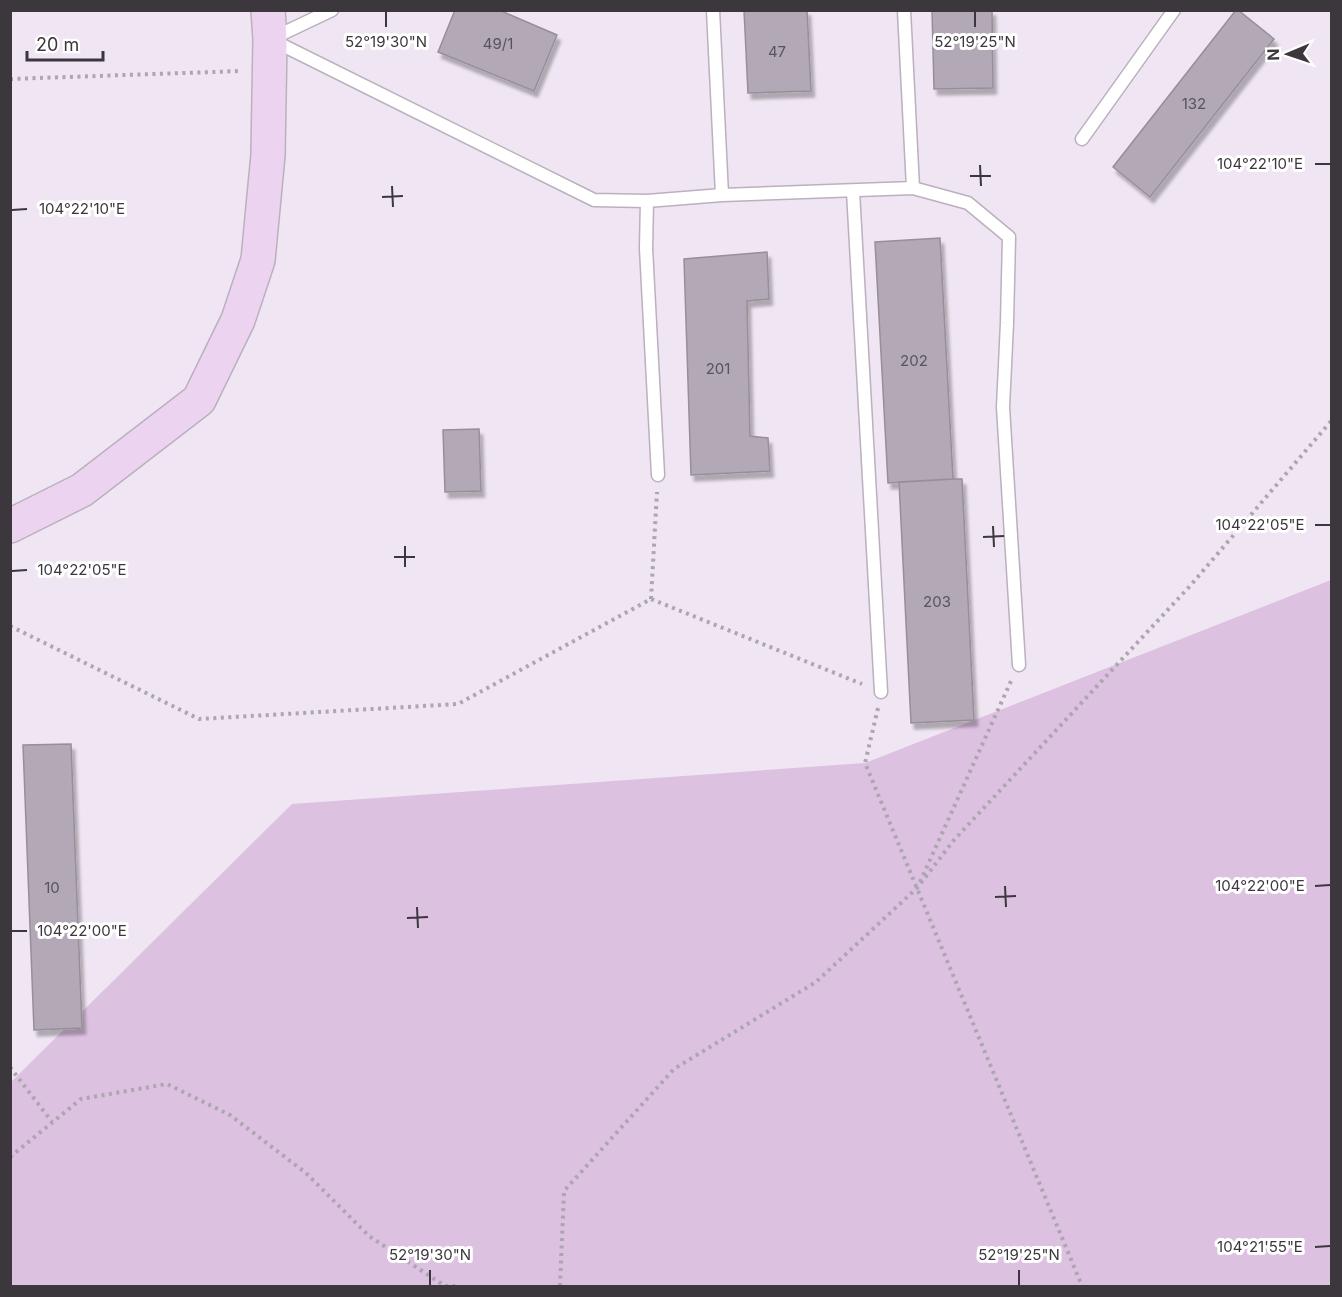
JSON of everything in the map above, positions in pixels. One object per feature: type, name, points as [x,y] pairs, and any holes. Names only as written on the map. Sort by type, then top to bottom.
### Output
[{"type":"street","points":[[10,526],[82,490],[199,400],[238,320],[258,260],[268,155],[269,40]]},
{"type":"lane","points":[[269,40],[332,10]]},
{"type":"lane","points":[[713,10],[722,195]]},
{"type":"lane","points":[[904,10],[913,189]]},
{"type":"lane","points":[[1082,139],[1174,10]]},
{"type":"lane","points":[[269,40],[594,200],[646,201],[722,195],[913,189],[968,203],[1009,237],[1003,407],[1019,665]]},
{"type":"lane","points":[[853,190],[881,692]]},
{"type":"lane","points":[[646,201],[646,248],[658,475]]},
{"type":"path","points":[[10,79],[269,40]]},
{"type":"path","points":[[560,1287],[564,1191],[674,1069],[816,982],[917,888],[954,840],[1190,586],[1332,420]]},
{"type":"path","points":[[651,599],[658,475]]},
{"type":"path","points":[[651,599],[881,692],[865,763],[1082,1287]]},
{"type":"path","points":[[10,626],[199,719],[458,704],[651,599]]},
{"type":"path","points":[[917,888],[1019,665]]},
{"type":"path","points":[[10,1068],[52,1122]]},
{"type":"path","points":[[10,1157],[81,1099],[167,1084],[230,1115],[306,1173],[369,1236],[445,1286],[455,1287]]},
{"type":"shaded area","points":[[1331,580],[1331,1286],[11,1286],[11,1082],[292,804],[865,763]]},
{"type":"building","points":[[455,10],[499,10],[557,35],[534,91],[438,52]]},
{"type":"building","points":[[744,10],[807,10],[811,91],[748,93]]},
{"type":"building","points":[[932,10],[992,10],[993,88],[934,89]]},
{"type":"building","points":[[1236,10],[1274,39],[1150,197],[1113,167]]},
{"type":"building","points":[[940,238],[953,479],[888,483],[875,242]]},
{"type":"building","points":[[767,252],[769,299],[747,301],[750,436],[768,438],[770,471],[691,475],[684,259]]},
{"type":"building","points":[[479,429],[481,491],[445,492],[443,430]]},
{"type":"building","points":[[962,479],[974,720],[911,723],[899,482]]},
{"type":"building","points":[[71,744],[82,1028],[34,1030],[23,745]]}]
